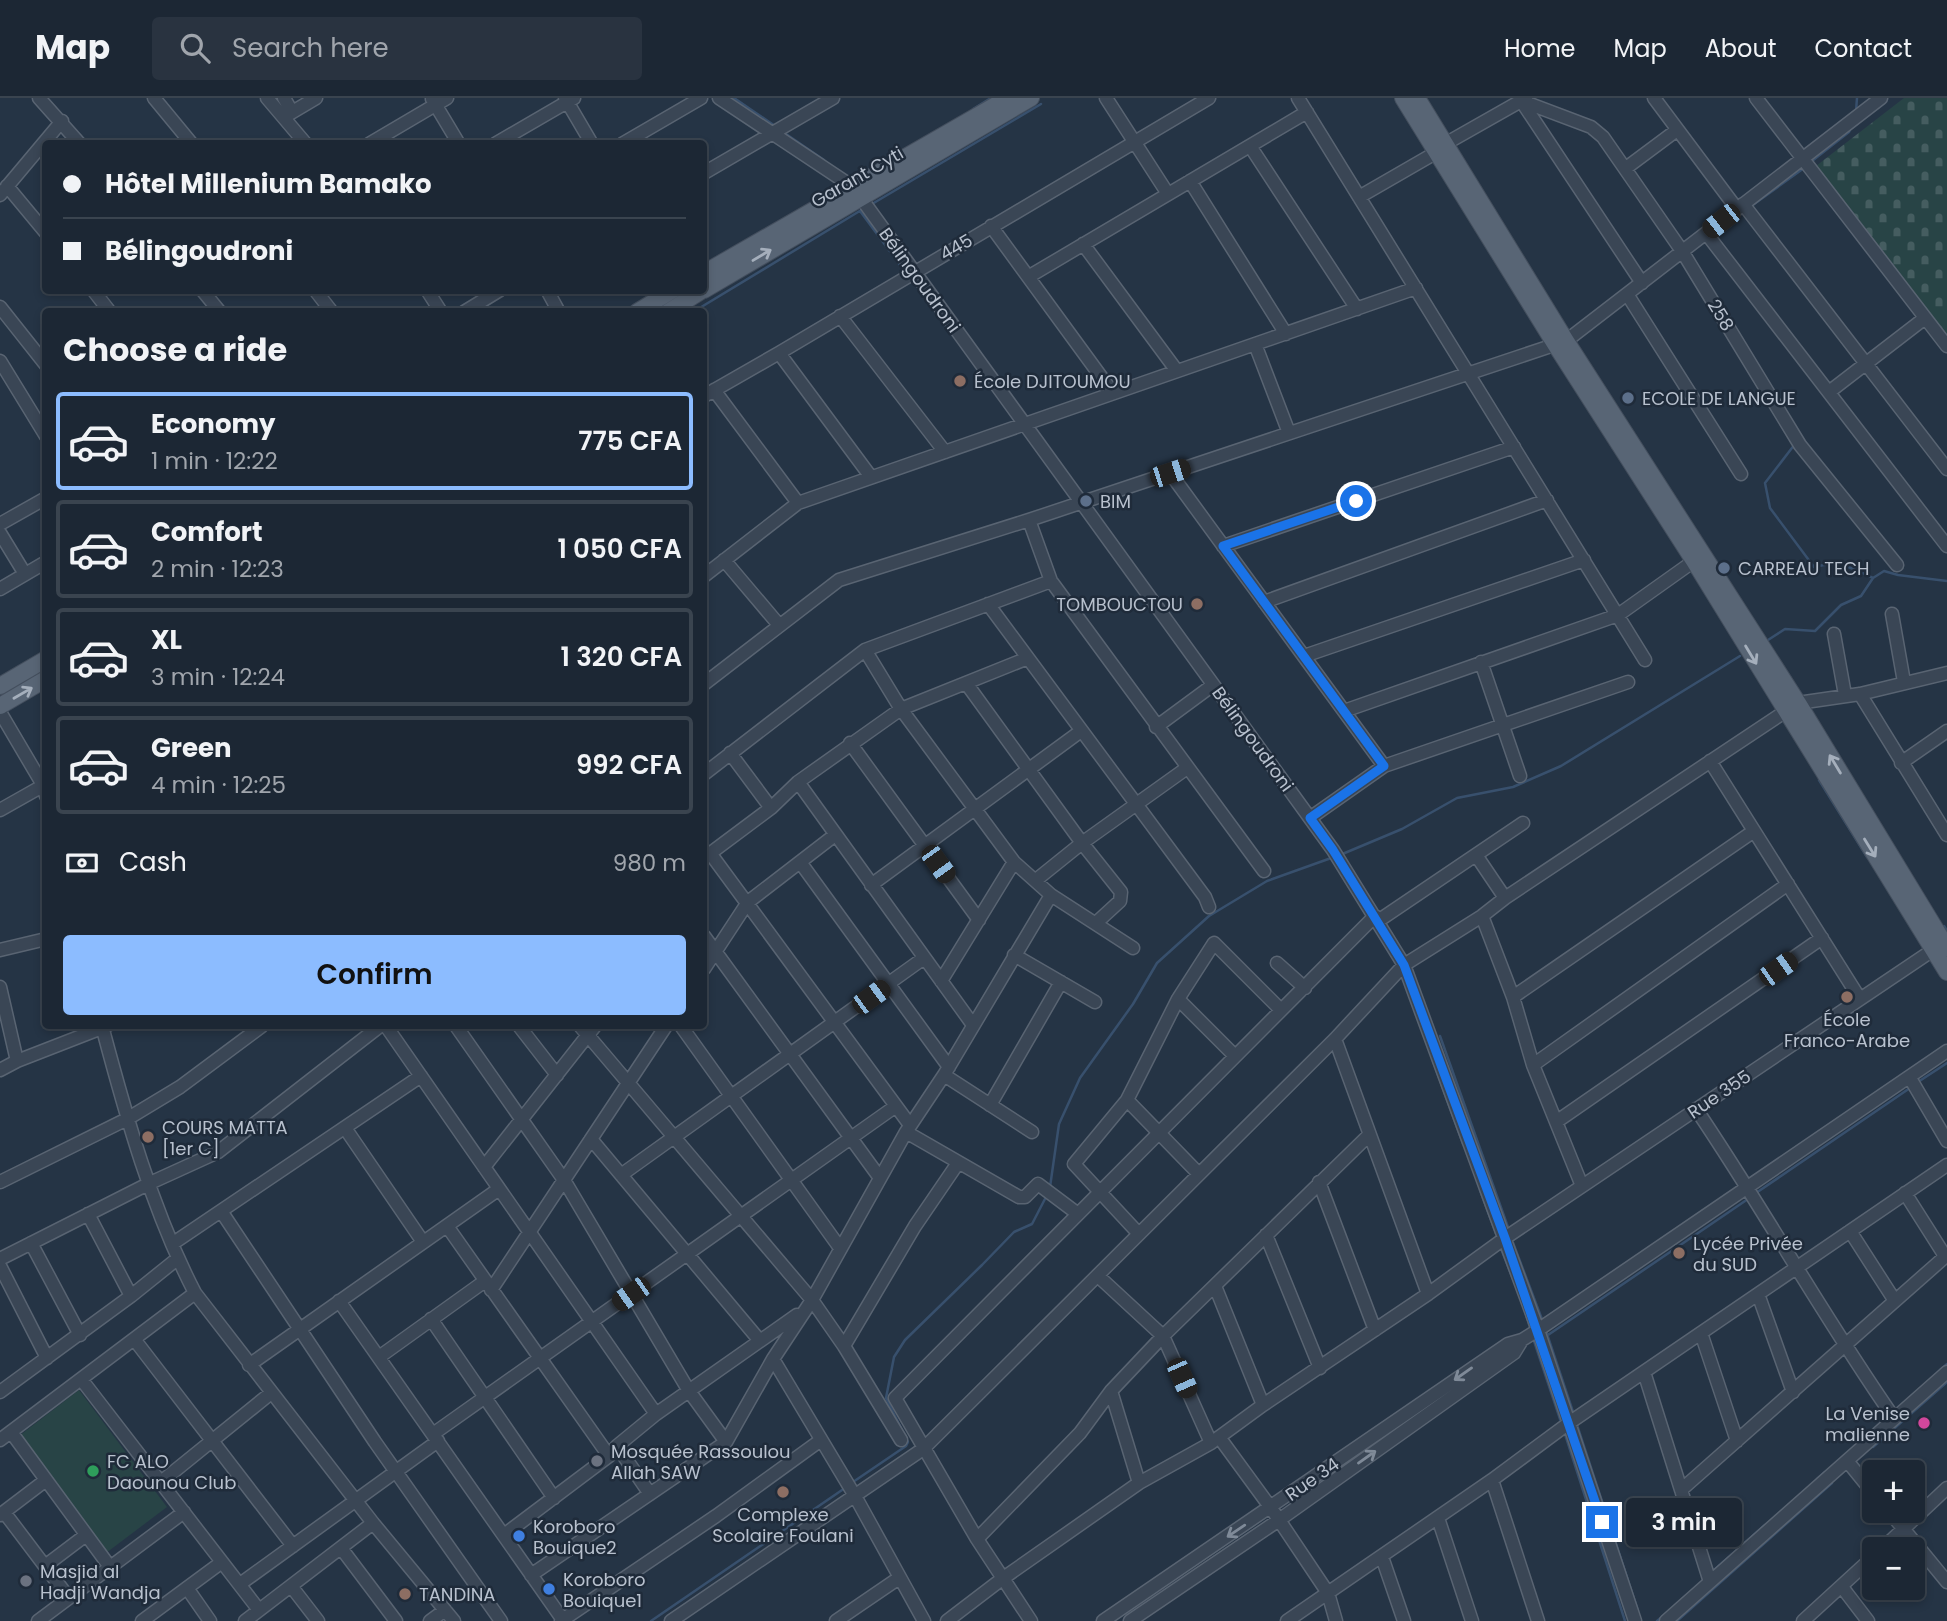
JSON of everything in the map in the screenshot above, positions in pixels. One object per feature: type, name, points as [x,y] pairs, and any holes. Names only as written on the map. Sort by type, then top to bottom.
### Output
[{"type":"main road","name":"Garant Cyti","points":[[707,287],[1008,98]]},
{"type":"main road","name":"Garant Cyti","points":[[707,271],[1031,98]]},
{"type":"main road","points":[[1404,98],[1441,148],[1694,561],[1792,707]]},
{"type":"main road","points":[[1417,98],[1441,148]]},
{"type":"main road","points":[[644,308],[666,294]]},
{"type":"main road","name":"Garant Cyti","points":[[674,308],[697,294]]},
{"type":"main road","points":[[1561,342],[1792,707],[1940,949],[1947,972]]},
{"type":"main road","points":[[0,686],[42,662]]},
{"type":"main road","points":[[0,706],[42,681]]},
{"type":"street","points":[[39,98],[77,140]]},
{"type":"street","points":[[155,98],[189,140]]},
{"type":"street","points":[[267,98],[288,115]]},
{"type":"street","points":[[284,98],[288,115],[304,140]]},
{"type":"street","points":[[288,115],[316,98]]},
{"type":"street","points":[[629,140],[701,98]]},
{"type":"street","name":"Bélingoudroni","points":[[719,98],[856,192],[1333,850],[1376,918],[1404,965],[1505,1238],[1635,1621]]},
{"type":"street","points":[[707,171],[832,98]]},
{"type":"street","points":[[1106,98],[1168,194]]},
{"type":"street","name":"445","points":[[708,393],[779,354],[1209,98]]},
{"type":"street","points":[[1298,98],[1645,660]]},
{"type":"street","points":[[1654,98],[1866,363],[1947,469]]},
{"type":"street","points":[[1756,98],[1947,346]]},
{"type":"street","points":[[502,140],[569,99],[590,140]]},
{"type":"street","points":[[1359,197],[1523,99],[1642,283]]},
{"type":"street","name":"258","points":[[1523,99],[1591,127],[1603,137],[1682,251],[1800,445],[1897,565]]},
{"type":"street","points":[[707,682],[839,580],[1081,503],[1561,342],[1642,283],[1877,99]]},
{"type":"street","points":[[375,140],[438,100],[457,140]]},
{"type":"street","points":[[1028,277],[1307,112]]},
{"type":"street","points":[[46,140],[62,121]]},
{"type":"street","points":[[1626,168],[1677,130]]},
{"type":"street","points":[[42,145],[4,190],[42,229]]},
{"type":"street","points":[[1250,146],[1357,309]]},
{"type":"street","points":[[1190,181],[1286,334]]},
{"type":"street","points":[[991,226],[1114,393]]},
{"type":"street","points":[[1706,233],[1947,547]]},
{"type":"street","points":[[1083,244],[1177,371]]},
{"type":"street","points":[[707,574],[798,503],[1416,288]]},
{"type":"street","points":[[96,294],[107,308]]},
{"type":"street","points":[[205,294],[217,308]]},
{"type":"street","points":[[318,294],[329,308]]},
{"type":"street","points":[[471,308],[493,294]]},
{"type":"street","points":[[1626,294],[1741,474]]},
{"type":"street","points":[[0,307],[42,360]]},
{"type":"street","points":[[840,316],[945,452]]},
{"type":"street","points":[[1829,392],[1926,318]]},
{"type":"street","points":[[1255,344],[1289,433]]},
{"type":"street","points":[[779,354],[871,477]]},
{"type":"street","points":[[0,361],[42,429]]},
{"type":"street","points":[[708,393],[798,503]]},
{"type":"street","points":[[1223,546],[1514,447]]},
{"type":"street","points":[[1170,473],[1384,766]]},
{"type":"street","points":[[0,524],[42,500]]},
{"type":"street","points":[[1264,601],[1547,500]]},
{"type":"street","points":[[1029,520],[1051,581],[1264,872]]},
{"type":"street","points":[[0,533],[25,574]]},
{"type":"street","points":[[1304,656],[1584,560]]},
{"type":"street","points":[[724,561],[779,625]]},
{"type":"street","points":[[1343,711],[1618,615],[1694,561]]},
{"type":"street","points":[[0,589],[42,564]]},
{"type":"street","points":[[707,772],[865,650],[1051,581]]},
{"type":"street","points":[[988,604],[1205,897],[1209,907]]},
{"type":"street","points":[[1892,614],[1904,682]]},
{"type":"street","points":[[1834,634],[1845,695]]},
{"type":"street","points":[[865,650],[901,709],[1014,862],[1051,895],[1133,948]]},
{"type":"street","points":[[1028,658],[901,709],[798,782],[771,808],[707,856],[748,902],[896,1106],[908,1129],[958,1163],[1019,1197],[1025,1197],[1038,1184],[1078,1214]]},
{"type":"street","points":[[1481,662],[1520,776]]},
{"type":"street","points":[[671,1621],[850,1488],[923,1450],[1335,1039],[1404,965],[1482,916],[1792,707],[1947,673]]},
{"type":"street","points":[[1310,818],[1384,766],[1628,682]]},
{"type":"street","points":[[966,683],[1082,843],[1122,892],[1120,901],[1096,923]]},
{"type":"street","points":[[1156,727],[1213,685]]},
{"type":"street","points":[[1860,694],[1901,763],[1942,814],[1947,835]]},
{"type":"street","points":[[0,712],[42,783]]},
{"type":"street","points":[[871,885],[1081,731]]},
{"type":"street","points":[[1901,763],[1947,731]]},
{"type":"street","points":[[850,743],[979,920]]},
{"type":"street","points":[[730,753],[771,808]]},
{"type":"street","points":[[1710,761],[1860,999]]},
{"type":"street","points":[[1037,880],[1082,843],[1187,768]]},
{"type":"street","points":[[798,782],[973,1025]]},
{"type":"street","points":[[0,810],[42,789]]},
{"type":"street","points":[[1031,1621],[977,1539],[895,1398],[1376,918],[1523,823]]},
{"type":"street","points":[[1513,997],[1754,831]]},
{"type":"street","points":[[707,964],[748,902],[835,835]]},
{"type":"street","points":[[1476,855],[1505,898]]},
{"type":"street","points":[[800,862],[889,984],[947,1071],[990,1105],[1032,1132]]},
{"type":"street","points":[[941,981],[1014,862]]},
{"type":"street","points":[[1533,1065],[1788,884]]},
{"type":"street","points":[[531,1575],[726,1442],[773,1359],[812,1300],[908,1129],[947,1071],[1051,895]]},
{"type":"street","points":[[1482,916],[1513,997],[1533,1065],[1582,1186]]},
{"type":"street","points":[[1556,1122],[1822,938]]},
{"type":"street","points":[[0,950],[42,940]]},
{"type":"street","points":[[707,940],[880,1178]]},
{"type":"street","points":[[1139,1234],[1074,1164],[1127,1100],[1178,999],[1214,943],[1281,1010]]},
{"type":"street","name":"Rue 355","points":[[947,1621],[1139,1483],[1215,1440],[1505,1238],[1860,999],[1940,949]]},
{"type":"street","points":[[1014,955],[1095,1002]]},
{"type":"street","points":[[621,1175],[925,958]]},
{"type":"street","points":[[1277,963],[1305,988]]},
{"type":"street","points":[[990,1105],[1061,982]]},
{"type":"street","points":[[0,987],[17,1061]]},
{"type":"street","points":[[1178,999],[1235,1056]]},
{"type":"street","points":[[0,1070],[97,1029]]},
{"type":"street","points":[[105,1029],[127,1119],[177,1259],[195,1293],[373,1523],[454,1621]]},
{"type":"street","points":[[0,1182],[127,1119],[180,1087],[258,1029]]},
{"type":"street","points":[[0,1258],[218,1152],[379,1029]]},
{"type":"street","points":[[385,1029],[421,1076],[656,1415]]},
{"type":"street","points":[[458,1029],[564,1180],[689,1391],[726,1442]]},
{"type":"street","points":[[521,1029],[557,1075]]},
{"type":"street","points":[[484,1167],[557,1075],[587,1029],[627,1082],[812,1300],[844,1346],[901,1440]]},
{"type":"street","points":[[379,1357],[431,1320],[488,1285],[529,1233],[664,1029]]},
{"type":"street","points":[[683,1029],[840,1248]]},
{"type":"street","points":[[1335,1039],[1428,1294]]},
{"type":"street","name":"Rue 34","points":[[1103,1621],[1508,1344],[1522,1340],[1538,1330],[1947,1051]]},
{"type":"street","points":[[172,1244],[421,1076]]},
{"type":"street","points":[[1910,1078],[1947,1141]]},
{"type":"street","points":[[1127,1100],[1199,1174]]},
{"type":"street","points":[[240,1584],[396,1471],[485,1397],[896,1106]]},
{"type":"street","points":[[1696,1109],[1748,1186],[1844,1346],[1894,1418]]},
{"type":"street","points":[[345,1128],[424,1242]]},
{"type":"street","points":[[977,1539],[1080,1433],[1111,1391],[1163,1335],[1369,1135]]},
{"type":"street","points":[[591,1139],[760,1341]]},
{"type":"street","points":[[844,1346],[915,1226],[958,1163]]},
{"type":"street","points":[[1287,1621],[1438,1518],[1569,1423],[1947,1165]]},
{"type":"street","points":[[1319,1182],[1375,1330]]},
{"type":"street","points":[[249,1365],[499,1189]]},
{"type":"street","points":[[1681,1490],[1946,1255],[1905,1194]]},
{"type":"street","points":[[221,1211],[396,1471],[501,1621]]},
{"type":"street","points":[[88,1214],[131,1296]]},
{"type":"street","points":[[447,1226],[539,1359],[650,1494]]},
{"type":"street","points":[[1850,1231],[1895,1301]]},
{"type":"street","points":[[1266,1235],[1320,1367]]},
{"type":"street","points":[[31,1243],[80,1335]]},
{"type":"street","points":[[0,1392],[80,1335],[177,1259]]},
{"type":"street","points":[[0,1266],[47,1358]]},
{"type":"street","points":[[1098,1276],[1163,1335],[1215,1440],[1271,1507],[1328,1592],[1336,1621]]},
{"type":"street","points":[[1215,1286],[1263,1405]]},
{"type":"street","points":[[0,1440],[195,1293]]},
{"type":"street","points":[[1758,1294],[1793,1392]]},
{"type":"street","points":[[339,1301],[562,1620],[716,1516],[821,1440]]},
{"type":"street","points":[[504,1535],[656,1415],[803,1311]]},
{"type":"street","points":[[431,1320],[554,1498]]},
{"type":"street","points":[[1700,1333],[1737,1441]]},
{"type":"street","points":[[134,1339],[293,1546]]},
{"type":"street","name":"Rue 34","points":[[1130,1621],[1279,1520],[1514,1353],[1522,1340]]},
{"type":"street","points":[[773,1359],[850,1488],[924,1621]]},
{"type":"street","points":[[1644,1372],[1710,1582]]},
{"type":"street","points":[[1666,1621],[1947,1372]]},
{"type":"street","points":[[81,1379],[259,1610]]},
{"type":"street","points":[[1111,1391],[1139,1483]]},
{"type":"street","points":[[160,1482],[271,1393]]},
{"type":"street","points":[[11,1432],[110,1567]]},
{"type":"street","points":[[1848,1462],[1862,1479]]},
{"type":"street","points":[[46,1480],[2,1514],[69,1598]]},
{"type":"street","points":[[1492,1480],[1538,1621]]},
{"type":"street","points":[[1895,1537],[1947,1488]]},
{"type":"street","points":[[38,1621],[184,1511]]},
{"type":"street","points":[[1438,1518],[1472,1621]]},
{"type":"street","points":[[245,1621],[373,1523]]},
{"type":"street","points":[[1898,1523],[1947,1582]]},
{"type":"street","points":[[46,1566],[86,1535]]},
{"type":"street","points":[[341,1548],[396,1621]]},
{"type":"street","points":[[1382,1557],[1404,1621]]},
{"type":"street","points":[[142,1621],[222,1562]]},
{"type":"street","points":[[1803,1621],[1862,1568]]},
{"type":"street","points":[[836,1621],[899,1578]]},
{"type":"street","points":[[291,1586],[317,1621]]},
{"type":"street","points":[[1842,1587],[1868,1621]]},
{"type":"street","points":[[187,1588],[210,1621]]},
{"type":"street","points":[[430,1621],[445,1610]]},
{"type":"green space","points":[[1904,98],[1947,98],[1947,336],[1816,166]]},
{"type":"green space","name":"FC ALO Daounou Club","points":[[79,1390],[167,1507],[106,1553],[19,1436]]},
{"type":"waterway","points":[[734,98],[775,126]]},
{"type":"waterway","points":[[973,109],[991,98]]},
{"type":"waterway","points":[[1856,111],[1857,98]]},
{"type":"waterway","points":[[872,204],[1041,104]]},
{"type":"waterway","points":[[1812,161],[1849,132],[1851,127]]},
{"type":"waterway","points":[[783,132],[824,160]]},
{"type":"waterway","points":[[1750,207],[1804,168]]},
{"type":"waterway","points":[[700,308],[863,209]]},
{"type":"waterway","points":[[860,211],[906,273]]},
{"type":"waterway","points":[[1714,235],[1745,211]]},
{"type":"waterway","points":[[910,278],[915,284]]},
{"type":"waterway","points":[[1795,444],[1765,483],[1770,508],[1814,567],[1838,565],[1873,578]]},
{"type":"waterway","points":[[1768,640],[1785,629],[1815,631],[1841,605],[1861,596],[1873,578],[1884,571],[1947,581]]},
{"type":"waterway","points":[[1340,855],[1402,829],[1457,798],[1513,787],[1561,766],[1740,656]]},
{"type":"waterway","points":[[1819,780],[1867,857]]},
{"type":"waterway","points":[[1050,1187],[1059,1124],[1080,1078],[1133,1004],[1157,963],[1209,916],[1267,881],[1334,857]]},
{"type":"waterway","points":[[1944,926],[1947,931]]},
{"type":"waterway","points":[[1440,1036],[1509,1230]]},
{"type":"waterway","points":[[1433,1061],[1463,1144]]},
{"type":"waterway","points":[[1918,1082],[1947,1063]]},
{"type":"waterway","points":[[1756,1193],[1910,1088]]},
{"type":"waterway","points":[[1480,1190],[1498,1239]]},
{"type":"waterway","points":[[981,1266],[1014,1232],[1032,1224],[1046,1197]]},
{"type":"waterway","points":[[1548,1335],[1748,1199]]},
{"type":"waterway","points":[[1512,1240],[1543,1322]]},
{"type":"waterway","points":[[1500,1246],[1513,1279]]},
{"type":"waterway","points":[[853,1482],[908,1442],[886,1398],[894,1357],[905,1340],[982,1265]]},
{"type":"waterway","points":[[1525,1311],[1530,1328]]},
{"type":"waterway","points":[[1545,1328],[1574,1415]]},
{"type":"waterway","points":[[1533,1338],[1562,1425]]},
{"type":"waterway","points":[[1940,1370],[1947,1364]]},
{"type":"waterway","points":[[1873,1447],[1947,1382]]},
{"type":"waterway","points":[[1577,1425],[1638,1611]]},
{"type":"waterway","points":[[1564,1431],[1625,1621]]},
{"type":"waterway","points":[[1817,1479],[1825,1472]]},
{"type":"waterway","points":[[1677,1621],[1832,1483]]},
{"type":"waterway","points":[[651,1621],[845,1488]]},
{"type":"waterway","points":[[1712,1572],[1765,1525]]},
{"type":"waterway","points":[[1657,1621],[1663,1616]]},
{"type":"place","name":"École DJITOUMOU","points":[[960,381]]},
{"type":"place","name":"ECOLE DE LANGUE","points":[[1628,398]]},
{"type":"place","name":"BIM","points":[[1086,501]]},
{"type":"place","name":"CARREAU TECH","points":[[1724,568]]},
{"type":"place","name":"TOMBOUCTOU","points":[[1197,604]]},
{"type":"place","name":"École Franco-Arabe","points":[[1847,997]]},
{"type":"place","name":"COURS MATTA [1er C]","points":[[148,1137]]},
{"type":"place","name":"Lycée Privée du SUD","points":[[1679,1253]]},
{"type":"place","name":"La Venise malienne","points":[[1924,1423]]},
{"type":"place","name":"Mosquée Rassoulou Allah SAW","points":[[597,1461]]},
{"type":"place","name":"FC ALO Daounou Club","points":[[93,1471]]},
{"type":"place","name":"Complexe Scolaire Foulani","points":[[783,1492]]},
{"type":"place","name":"Koroboro Bouique2","points":[[519,1536]]},
{"type":"place","name":"Masjid al Hadji Wandja","points":[[26,1581]]},
{"type":"place","name":"Koroboro Bouique1","points":[[549,1589]]},
{"type":"place","name":"TANDINA","points":[[405,1594]]},
{"type":"route","points":[[1356,501],[1223,546],[1384,766],[1310,818],[1333,850],[1404,965],[1538,1330],[1602,1522]]}]
